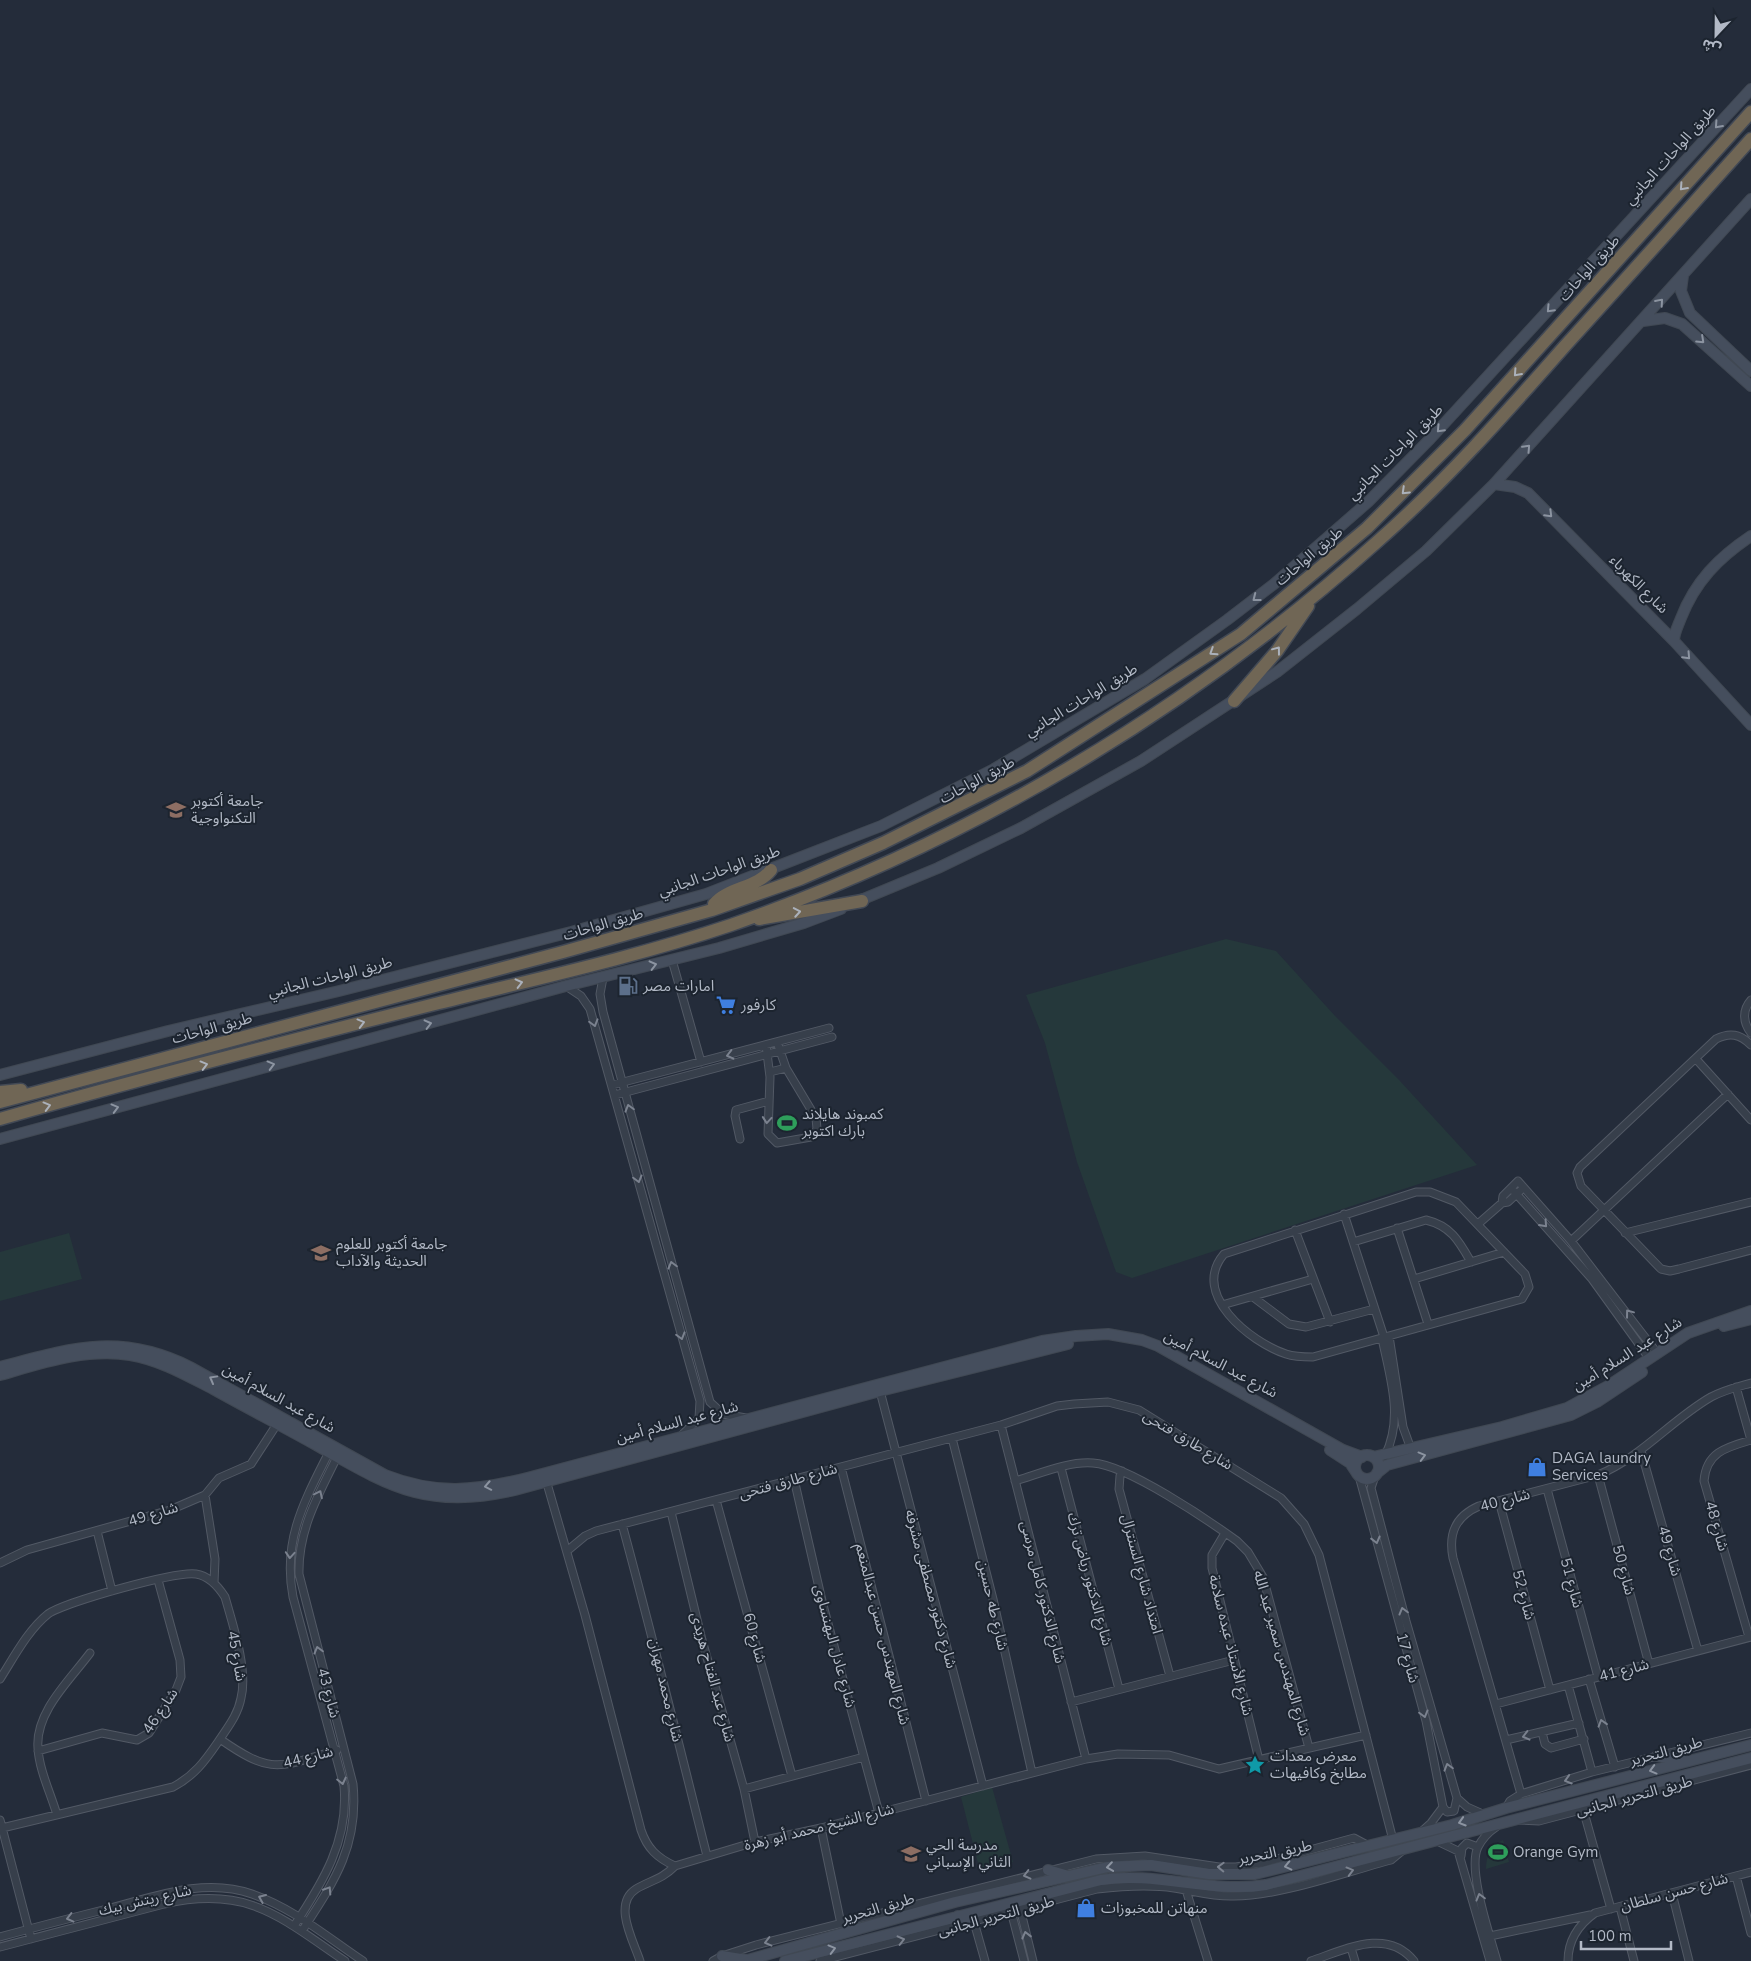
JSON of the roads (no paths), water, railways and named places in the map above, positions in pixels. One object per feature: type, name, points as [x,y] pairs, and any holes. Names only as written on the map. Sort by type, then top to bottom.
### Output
[{"type":"highway","name":"طريق الواحات","points":[[0,1102],[564,952],[712,910],[808,875],[884,843],[980,797],[1078,741],[1241,634],[1333,558],[1416,480],[1521,369],[1751,112]]},
{"type":"highway","points":[[0,1119],[434,1004],[600,963],[732,924],[878,866],[943,835],[1039,785],[1163,707],[1258,642],[1380,540],[1430,492],[1526,390],[1751,139]]},
{"type":"highway","points":[[1234,701],[1277,650],[1316,594]]},
{"type":"highway","points":[[712,910],[717,900],[759,880],[771,870]]},
{"type":"highway","points":[[732,924],[862,900]]},
{"type":"highway","points":[[433,986],[429,996],[434,1004]]},
{"type":"highway","points":[[404,994],[411,1002],[410,1011]]},
{"type":"highway","points":[[0,1092],[17,1090],[34,1092]]},
{"type":"street","name":"طريق الواحات الجانبي","points":[[0,1075],[571,932],[706,894],[880,826],[994,769],[1145,679],[1228,620],[1274,584],[1368,502],[1430,439],[1751,89]]},
{"type":"street","points":[[0,1139],[566,986],[672,960],[804,922],[938,868],[1021,828],[1141,761],[1234,701],[1276,672],[1357,609],[1426,551],[1494,484],[1751,200]]},
{"type":"street","points":[[1683,275],[1681,291],[1690,313],[1751,371]]},
{"type":"street","points":[[1642,321],[1665,318],[1682,324],[1751,386]]},
{"type":"street","name":"شارع الكهرباء","points":[[1494,484],[1515,487],[1528,493],[1674,641],[1751,724]]},
{"type":"street","points":[[1674,641],[1687,601],[1698,584],[1717,562],[1751,536]]},
{"type":"street","points":[[672,960],[701,1062]]},
{"type":"street","points":[[603,978],[600,1002],[710,1402],[708,1411],[678,1438]]},
{"type":"street","points":[[566,986],[581,996],[589,1006],[708,1411]]},
{"type":"street","points":[[1751,1000],[1746,1007],[1744,1016],[1747,1028],[1751,1033]]},
{"type":"street","points":[[612,1085],[829,1028]]},
{"type":"street","points":[[1751,1045],[1742,1037],[1734,1034],[1724,1035],[1716,1039],[1577,1172],[1581,1186],[1654,1264],[1661,1269],[1670,1271],[1751,1250]]},
{"type":"street","points":[[615,1095],[832,1037]]},
{"type":"street","points":[[766,1045],[770,1072],[766,1128],[771,1140],[782,1144],[811,1137],[814,1133],[816,1118],[786,1068],[777,1042]]},
{"type":"street","points":[[1696,1058],[1751,1120]]},
{"type":"street","points":[[770,1072],[786,1068]]},
{"type":"street","points":[[1572,1241],[1728,1094]]},
{"type":"street","points":[[740,1139],[735,1116],[736,1110],[769,1101]]},
{"type":"street","points":[[1502,1203],[1503,1196],[1518,1182],[1572,1241],[1653,1356]]},
{"type":"street","points":[[1511,1188],[1592,1279],[1653,1356]]},
{"type":"street","points":[[1478,1224],[1502,1203],[1508,1202],[1523,1188]]},
{"type":"street","points":[[1416,1192],[1430,1192],[1456,1202],[1504,1252],[1528,1281],[1529,1287],[1522,1299],[1327,1354],[1299,1357],[1285,1354],[1253,1336],[1231,1317],[1222,1305],[1213,1283],[1213,1272],[1217,1262],[1224,1254],[1344,1214],[1416,1192]]},
{"type":"street","points":[[1625,1232],[1751,1202]]},
{"type":"street","points":[[1344,1214],[1374,1309],[1385,1337],[1397,1401],[1411,1450]]},
{"type":"street","points":[[1353,1242],[1426,1220],[1438,1223],[1448,1229],[1457,1238],[1470,1262]]},
{"type":"street","points":[[1397,1228],[1428,1324]]},
{"type":"street","points":[[1294,1230],[1330,1322]]},
{"type":"street","points":[[1414,1279],[1504,1252]]},
{"type":"street","points":[[1222,1305],[1313,1279]]},
{"type":"street","points":[[1253,1297],[1282,1319],[1298,1326],[1315,1326],[1374,1309]]},
{"type":"street","name":"شارع عبد السلام أمين","points":[[1519,1426],[1581,1402],[1688,1333],[1751,1311]]},
{"type":"street","name":"شارع عبد السلام أمين","points":[[1376,1475],[1387,1465],[1504,1430],[1584,1409],[1692,1339],[1725,1326],[1751,1319]]},
{"type":"street","name":"شارع عبد السلام أمين","points":[[0,1375],[89,1354],[131,1355],[171,1368],[278,1424],[402,1482],[429,1488],[457,1490],[512,1482],[751,1418],[1076,1342],[1108,1341],[1156,1351],[1343,1450],[1368,1457],[1385,1456],[1504,1430]]},
{"type":"street","name":"شارع عبد السلام أمين","points":[[0,1367],[74,1348],[108,1345],[142,1348],[174,1358],[335,1451],[390,1486],[443,1498],[496,1494],[879,1388]]},
{"type":"street","name":"شارع 40","points":[[1521,1794],[1450,1545],[1452,1532],[1458,1520],[1468,1511],[1499,1501],[1598,1476],[1628,1461],[1701,1404],[1736,1387],[1751,1383]]},
{"type":"street","points":[[1736,1387],[1751,1440]]},
{"type":"street","name":"شارع دكتور مصطفى مشرفه","points":[[879,1388],[983,1786]]},
{"type":"street","name":"شارع عبد السلام أمين","points":[[1251,1400],[1344,1458],[1358,1474]]},
{"type":"street","points":[[1385,1456],[1396,1424],[1397,1401]]},
{"type":"street","name":"شارع طارق فتحى","points":[[567,1551],[585,1536],[622,1524],[1001,1425],[1057,1406],[1108,1402],[1123,1405],[1151,1416],[1281,1498],[1304,1524],[1319,1555],[1393,1840]]},
{"type":"street","points":[[708,1411],[726,1416],[751,1418]]},
{"type":"street","name":"شارع 49","points":[[0,1563],[27,1550],[177,1508],[205,1495],[219,1478],[251,1464],[278,1424]]},
{"type":"street","name":"شارع الدكتور كامل مرسى","points":[[1001,1425],[1086,1759]]},
{"type":"street","name":"شارع طه حسين","points":[[952,1438],[993,1599],[1032,1773]]},
{"type":"street","name":"شارع 48","points":[[1750,1637],[1704,1481],[1707,1465],[1718,1452],[1751,1440]]},
{"type":"street","name":"شارع 43","points":[[302,1931],[335,1880],[350,1840],[355,1798],[353,1784],[301,1586],[299,1562],[302,1537],[309,1514],[335,1451]]},
{"type":"street","name":"شارع 43","points":[[294,1926],[331,1864],[344,1826],[344,1786],[293,1597],[290,1575],[290,1548],[296,1524],[335,1451]]},
{"type":"street","name":"شارع 49","points":[[1641,1451],[1698,1651]]},
{"type":"street","points":[[1368,1457],[1378,1463],[1376,1475],[1366,1479],[1358,1474],[1355,1465],[1368,1457]]},
{"type":"street","name":"شارع المهندس سمير عبد الله","points":[[1015,1481],[1076,1464],[1092,1463],[1122,1471],[1226,1533],[1248,1552],[1263,1577],[1309,1748]]},
{"type":"street","name":"شارع المهندس حسن عبدالمنعم","points":[[841,1467],[926,1801]]},
{"type":"street","name":"شارع الدكتور رياض ترك","points":[[1061,1468],[1119,1689]]},
{"type":"street","name":"امتداد شارع السنترال","points":[[1122,1471],[1119,1489],[1170,1676]]},
{"type":"street","name":"شارع 17","points":[[1358,1474],[1426,1721],[1443,1807]]},
{"type":"street","name":"شارع 17","points":[[1376,1475],[1371,1488],[1383,1537],[1457,1798]]},
{"type":"street","name":"شارع 50","points":[[1598,1476],[1649,1664]]},
{"type":"street","name":"شارع عادل البهنساوى","points":[[794,1479],[823,1605],[879,1813]]},
{"type":"street","points":[[546,1480],[567,1551],[644,1839],[657,1856],[675,1866],[656,1881],[637,1888],[630,1894],[626,1902],[624,1911],[640,1961]]},
{"type":"street","name":"شارع 51","points":[[1547,1489],[1598,1677]]},
{"type":"street","points":[[0,1679],[3,1668],[31,1632],[49,1614],[72,1602],[188,1573],[198,1574],[214,1583],[215,1559],[205,1495]]},
{"type":"street","name":"شارع 60","points":[[716,1500],[792,1776]]},
{"type":"street","name":"شارع 52","points":[[1499,1501],[1550,1690]]},
{"type":"street","name":"شارع عبد الفتاح هريدى","points":[[671,1512],[702,1640],[744,1789],[755,1842]]},
{"type":"street","name":"شارع محمد مهران","points":[[622,1524],[658,1653],[666,1696],[707,1856]]},
{"type":"street","points":[[98,1531],[112,1591]]},
{"type":"street","name":"شارع الأستاذ عبده سلامة","points":[[1226,1533],[1212,1555],[1212,1568],[1259,1760]]},
{"type":"street","name":"شارع 46","points":[[38,1751],[96,1734],[113,1734],[137,1740],[149,1733],[176,1690],[182,1670],[158,1580]]},
{"type":"street","name":"شارع 45","points":[[2,1828],[173,1787],[195,1773],[220,1739],[237,1711],[243,1684],[227,1605],[220,1589],[214,1583]]},
{"type":"street","name":"شارع 41","points":[[1496,1704],[1750,1637]]},
{"type":"street","points":[[57,1815],[38,1751],[38,1738],[43,1717],[90,1653]]},
{"type":"street","points":[[1071,1702],[1234,1660]]},
{"type":"street","points":[[1589,1679],[1615,1768]]},
{"type":"street","points":[[1568,1685],[1592,1772]]},
{"type":"street","points":[[1506,1740],[1579,1722]]},
{"type":"street","points":[[1542,1732],[1545,1744],[1551,1748],[1584,1739]]},
{"type":"street","points":[[1506,1808],[1510,1801],[1521,1794],[1592,1772],[1615,1768],[1751,1733]]},
{"type":"street","name":"شارع الشيخ محمد أبو زهرة","points":[[675,1866],[755,1842],[821,1828],[1086,1759],[1118,1754],[1169,1755],[1219,1769],[1366,1735]]},
{"type":"street","name":"شارع 44","points":[[220,1739],[246,1758],[268,1765],[291,1764],[343,1748]]},
{"type":"street","name":"طريق التحرير","points":[[787,1960],[1101,1880],[1134,1876],[1238,1888],[1266,1885],[1318,1871],[1337,1860],[1369,1846],[1751,1744]]},
{"type":"street","points":[[1657,1756],[1688,1761]]},
{"type":"street","points":[[744,1789],[864,1757]]},
{"type":"street","name":"طريق التحرير","points":[[746,1960],[955,1902],[1108,1867],[1166,1866],[1209,1874],[1240,1876],[1255,1874],[1317,1860],[1337,1860],[1403,1848],[1503,1822],[1582,1806],[1603,1796],[1751,1758]]},
{"type":"street","name":"طريق التحرير الجانبى","points":[[1582,1806],[1663,1788],[1751,1765]]},
{"type":"street","points":[[1663,1788],[1674,1778]]},
{"type":"street","points":[[1597,1785],[1598,1791],[1603,1796]]},
{"type":"street","points":[[1575,1791],[1581,1795],[1582,1806],[1610,1909]]},
{"type":"street","points":[[1420,1832],[1431,1823],[1443,1807],[1448,1812],[1454,1811],[1457,1798],[1467,1807],[1486,1815]]},
{"type":"street","points":[[0,1820],[31,1938]]},
{"type":"street","points":[[1497,1961],[1475,1879],[1475,1858],[1478,1847],[1492,1830],[1503,1822]]},
{"type":"street","points":[[821,1828],[841,1924]]},
{"type":"street","name":"طريق التحرير الجانبى","points":[[717,1958],[962,1892],[1096,1859],[1144,1856],[1219,1867],[1236,1867],[1262,1863],[1354,1838],[1369,1846]]},
{"type":"street","points":[[1434,1840],[1458,1851],[1490,1961]]},
{"type":"street","points":[[1461,1859],[1464,1845],[1470,1844],[1478,1847]]},
{"type":"street","name":"طريق التحرير الجانبى","points":[[820,1961],[836,1959],[1020,1908],[1097,1889],[1126,1885],[1150,1885],[1223,1896],[1262,1894],[1391,1860],[1400,1854],[1403,1848]]},
{"type":"street","points":[[1317,1860],[1321,1866],[1318,1871]]},
{"type":"street","points":[[1048,1870],[1069,1876]]},
{"type":"street","name":"شارع حسن سلطان","points":[[1568,1961],[1573,1938],[1582,1924],[1595,1914],[1751,1872]]},
{"type":"street","points":[[1134,1876],[1150,1885]]},
{"type":"street","points":[[1736,1876],[1751,1933]]},
{"type":"street","name":"شارع ريتش بيك","points":[[0,1937],[168,1893],[216,1887],[251,1894],[300,1918],[362,1961]]},
{"type":"street","points":[[1186,1890],[1208,1961]]},
{"type":"street","points":[[1048,1902],[1056,1891]]},
{"type":"street","points":[[955,1902],[962,1892]]},
{"type":"street","points":[[1672,1893],[1689,1961]]},
{"type":"street","name":"شارع ريتش بيك","points":[[0,1947],[164,1904],[205,1897],[246,1902],[272,1912],[345,1961]]},
{"type":"street","points":[[1620,1907],[1634,1961]]},
{"type":"street","points":[[1020,1908],[1033,1961]]},
{"type":"street","points":[[1011,1911],[1024,1961]]},
{"type":"street","points":[[1490,1936],[1595,1914]]},
{"type":"street","points":[[958,1916],[974,1922],[985,1961]]},
{"type":"street","points":[[1311,1961],[1376,1942],[1389,1943],[1400,1948],[1414,1961]]},
{"type":"street","points":[[805,1944],[805,1950],[809,1955]]},
{"type":"street","points":[[1351,1948],[1355,1961]]},
{"type":"street","points":[[786,1949],[791,1955],[787,1960]]},
{"type":"street","points":[[717,1958],[746,1960]]},
{"type":"place","name":"جامعة أكتوبر التكنواوجية","points":[[176,810]]},
{"type":"place","name":"امارات مصر","points":[[628,986]]},
{"type":"place","name":"كارفور","points":[[726,1005]]},
{"type":"place","name":"كمبوند هايلاند بارك اكتوبر","points":[[787,1123]]},
{"type":"place","name":"جامعة أكتوبر للعلوم الحديثة والآداب","points":[[321,1253]]},
{"type":"place","name":"DAGA laundry Services","points":[[1537,1467]]},
{"type":"place","name":"معرض معدات مطابخ وكافيهات","points":[[1255,1765]]},
{"type":"place","name":"Orange Gym","points":[[1498,1852]]},
{"type":"place","name":"مدرسة الحي الثاني الإسباني","points":[[911,1854]]},
{"type":"place","name":"منهاتن للمخبوزات","points":[[1086,1908]]}]
